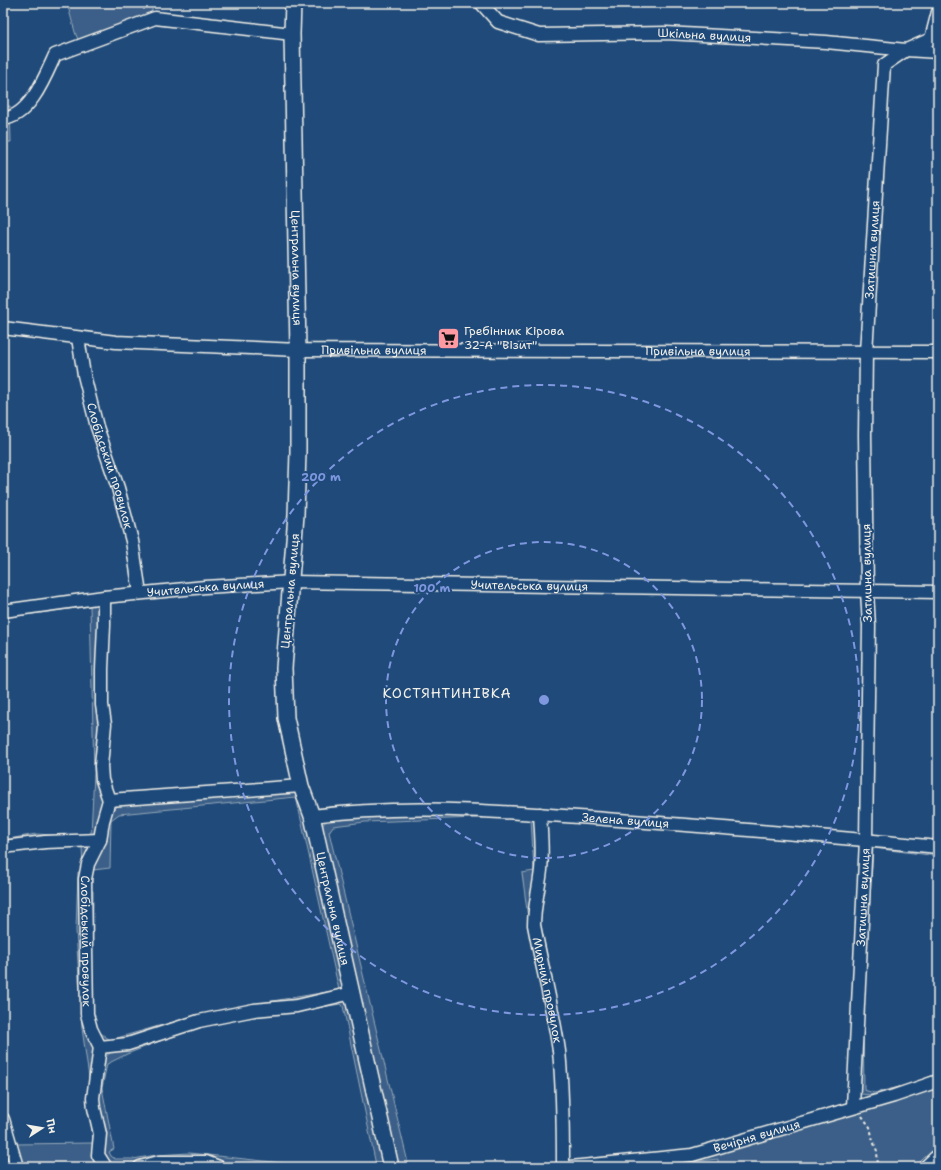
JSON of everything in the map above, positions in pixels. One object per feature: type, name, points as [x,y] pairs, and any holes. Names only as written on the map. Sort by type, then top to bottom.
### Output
[{"type":"street","name":"Центральна вулиця","points":[[293,3],[292,34],[298,350],[296,515],[292,582],[284,668],[286,718],[300,786],[312,816],[391,1167]]},
{"type":"street","name":"Шкільна вулиця","points":[[481,3],[498,22],[539,35],[666,34],[826,42],[938,52]]},
{"type":"street","points":[[906,50],[931,39],[938,12]]},
{"type":"street","points":[[3,119],[9,119],[28,105],[42,83],[55,55],[155,18],[292,34]]},
{"type":"street","name":"Затишна вулиця","points":[[853,1107],[866,840],[869,626],[867,591],[865,435],[866,352],[884,65],[906,50]]},
{"type":"street","name":"Привільна вулиця","points":[[3,328],[116,342],[298,350],[938,352]]},
{"type":"street","name":"Слобідський провулок","points":[[78,338],[84,375],[95,420],[118,488],[132,541],[140,593]]},
{"type":"street","name":"Учительська вулиця","points":[[3,611],[140,593],[292,582],[938,592]]},
{"type":"street","points":[[104,597],[102,705],[105,724],[102,780],[109,800],[300,786]]},
{"type":"street","name":"Слобідський провулок","points":[[100,1047],[91,1029],[87,1014],[85,880],[88,864],[100,840],[103,821],[109,800]]},
{"type":"street","name":"Зелена вулиця","points":[[312,816],[348,811],[452,810],[540,814],[938,847]]},
{"type":"street","name":"Мирний провулок","points":[[540,814],[542,854],[541,871],[534,910],[534,925],[554,1018],[558,1051],[562,1095],[563,1167]]},
{"type":"street","points":[[3,847],[44,842],[100,840]]},
{"type":"street","points":[[104,1167],[98,1155],[100,1134],[93,1098],[100,1047],[128,1044],[199,1021],[254,1010],[297,1006],[352,993]]},
{"type":"street","name":"Вечірня вулиця","points":[[571,1167],[692,1156],[894,1096],[938,1081]]},
{"type":"street","points":[[3,1119],[17,1167]]},
{"type":"street","points":[[140,1167],[159,1162],[206,1162],[219,1167]]},
{"type":"lane","points":[[921,1167],[938,1151]]},
{"type":"path","points":[[853,1107],[870,1127],[877,1151],[878,1167]]},
{"type":"shaded area","points":[[67,3],[146,3],[152,8],[153,26],[138,29],[82,50]]},
{"type":"shaded area","points":[[3,106],[10,106],[11,142],[3,142]]},
{"type":"shaded area","points":[[93,602],[97,605],[102,614],[104,803],[97,835],[3,845],[3,840],[36,834],[70,836],[91,834],[94,773],[90,606],[3,618],[3,613]]},
{"type":"shaded area","points":[[298,791],[300,793],[313,839],[347,992],[346,994],[294,1005],[249,1009],[193,1021],[121,1044],[106,1043],[101,1040],[92,1025],[89,1012],[87,876],[105,836],[108,819],[111,813],[121,804],[138,800]],"holes":[[[296,797],[339,990],[230,1008],[110,1040],[96,1028],[92,1015],[93,891],[91,890],[93,870],[110,868],[111,820],[119,814]]]},
{"type":"shaded area","points":[[467,815],[533,817],[537,826],[539,837],[539,851],[528,918],[522,873],[534,871],[531,819],[505,817],[365,822],[333,826],[329,832],[409,1167],[396,1167],[320,832],[326,821],[338,816]]},
{"type":"shaded area","points":[[93,844],[82,892],[96,1045],[98,1164],[75,1167],[21,1167],[3,1114],[3,1108],[16,1144],[93,1143],[89,1094],[90,1085],[82,1028],[76,930],[78,872],[83,872],[82,846],[3,852],[3,849]]},
{"type":"shaded area","points":[[868,845],[938,849],[938,856],[873,848],[863,1021],[864,1090],[874,1093],[912,1084],[938,1073],[938,1076],[900,1090],[871,1095],[861,1094],[856,1085]]},
{"type":"shaded area","points":[[348,998],[384,1167],[240,1167],[198,1157],[182,1156],[127,1164],[111,1165],[104,1162],[97,1113],[102,1060],[111,1052],[186,1027]],"holes":[[[341,1004],[343,1006],[376,1165],[310,1166],[189,1153],[156,1155],[133,1159],[115,1159],[111,1156],[109,1152],[114,1149],[102,1088],[107,1064],[127,1054],[190,1029],[221,1022]]]},
{"type":"shaded area","points":[[938,1085],[938,1167],[718,1167],[718,1159],[642,1167],[592,1167],[666,1160]]},
{"type":"place","name":"Гребінник Кірова 32-А \"Візит\"","points":[[449,338]]},
{"type":"district","name":"КОСТЯНТИНІВКА","points":[[447,693]]}]
